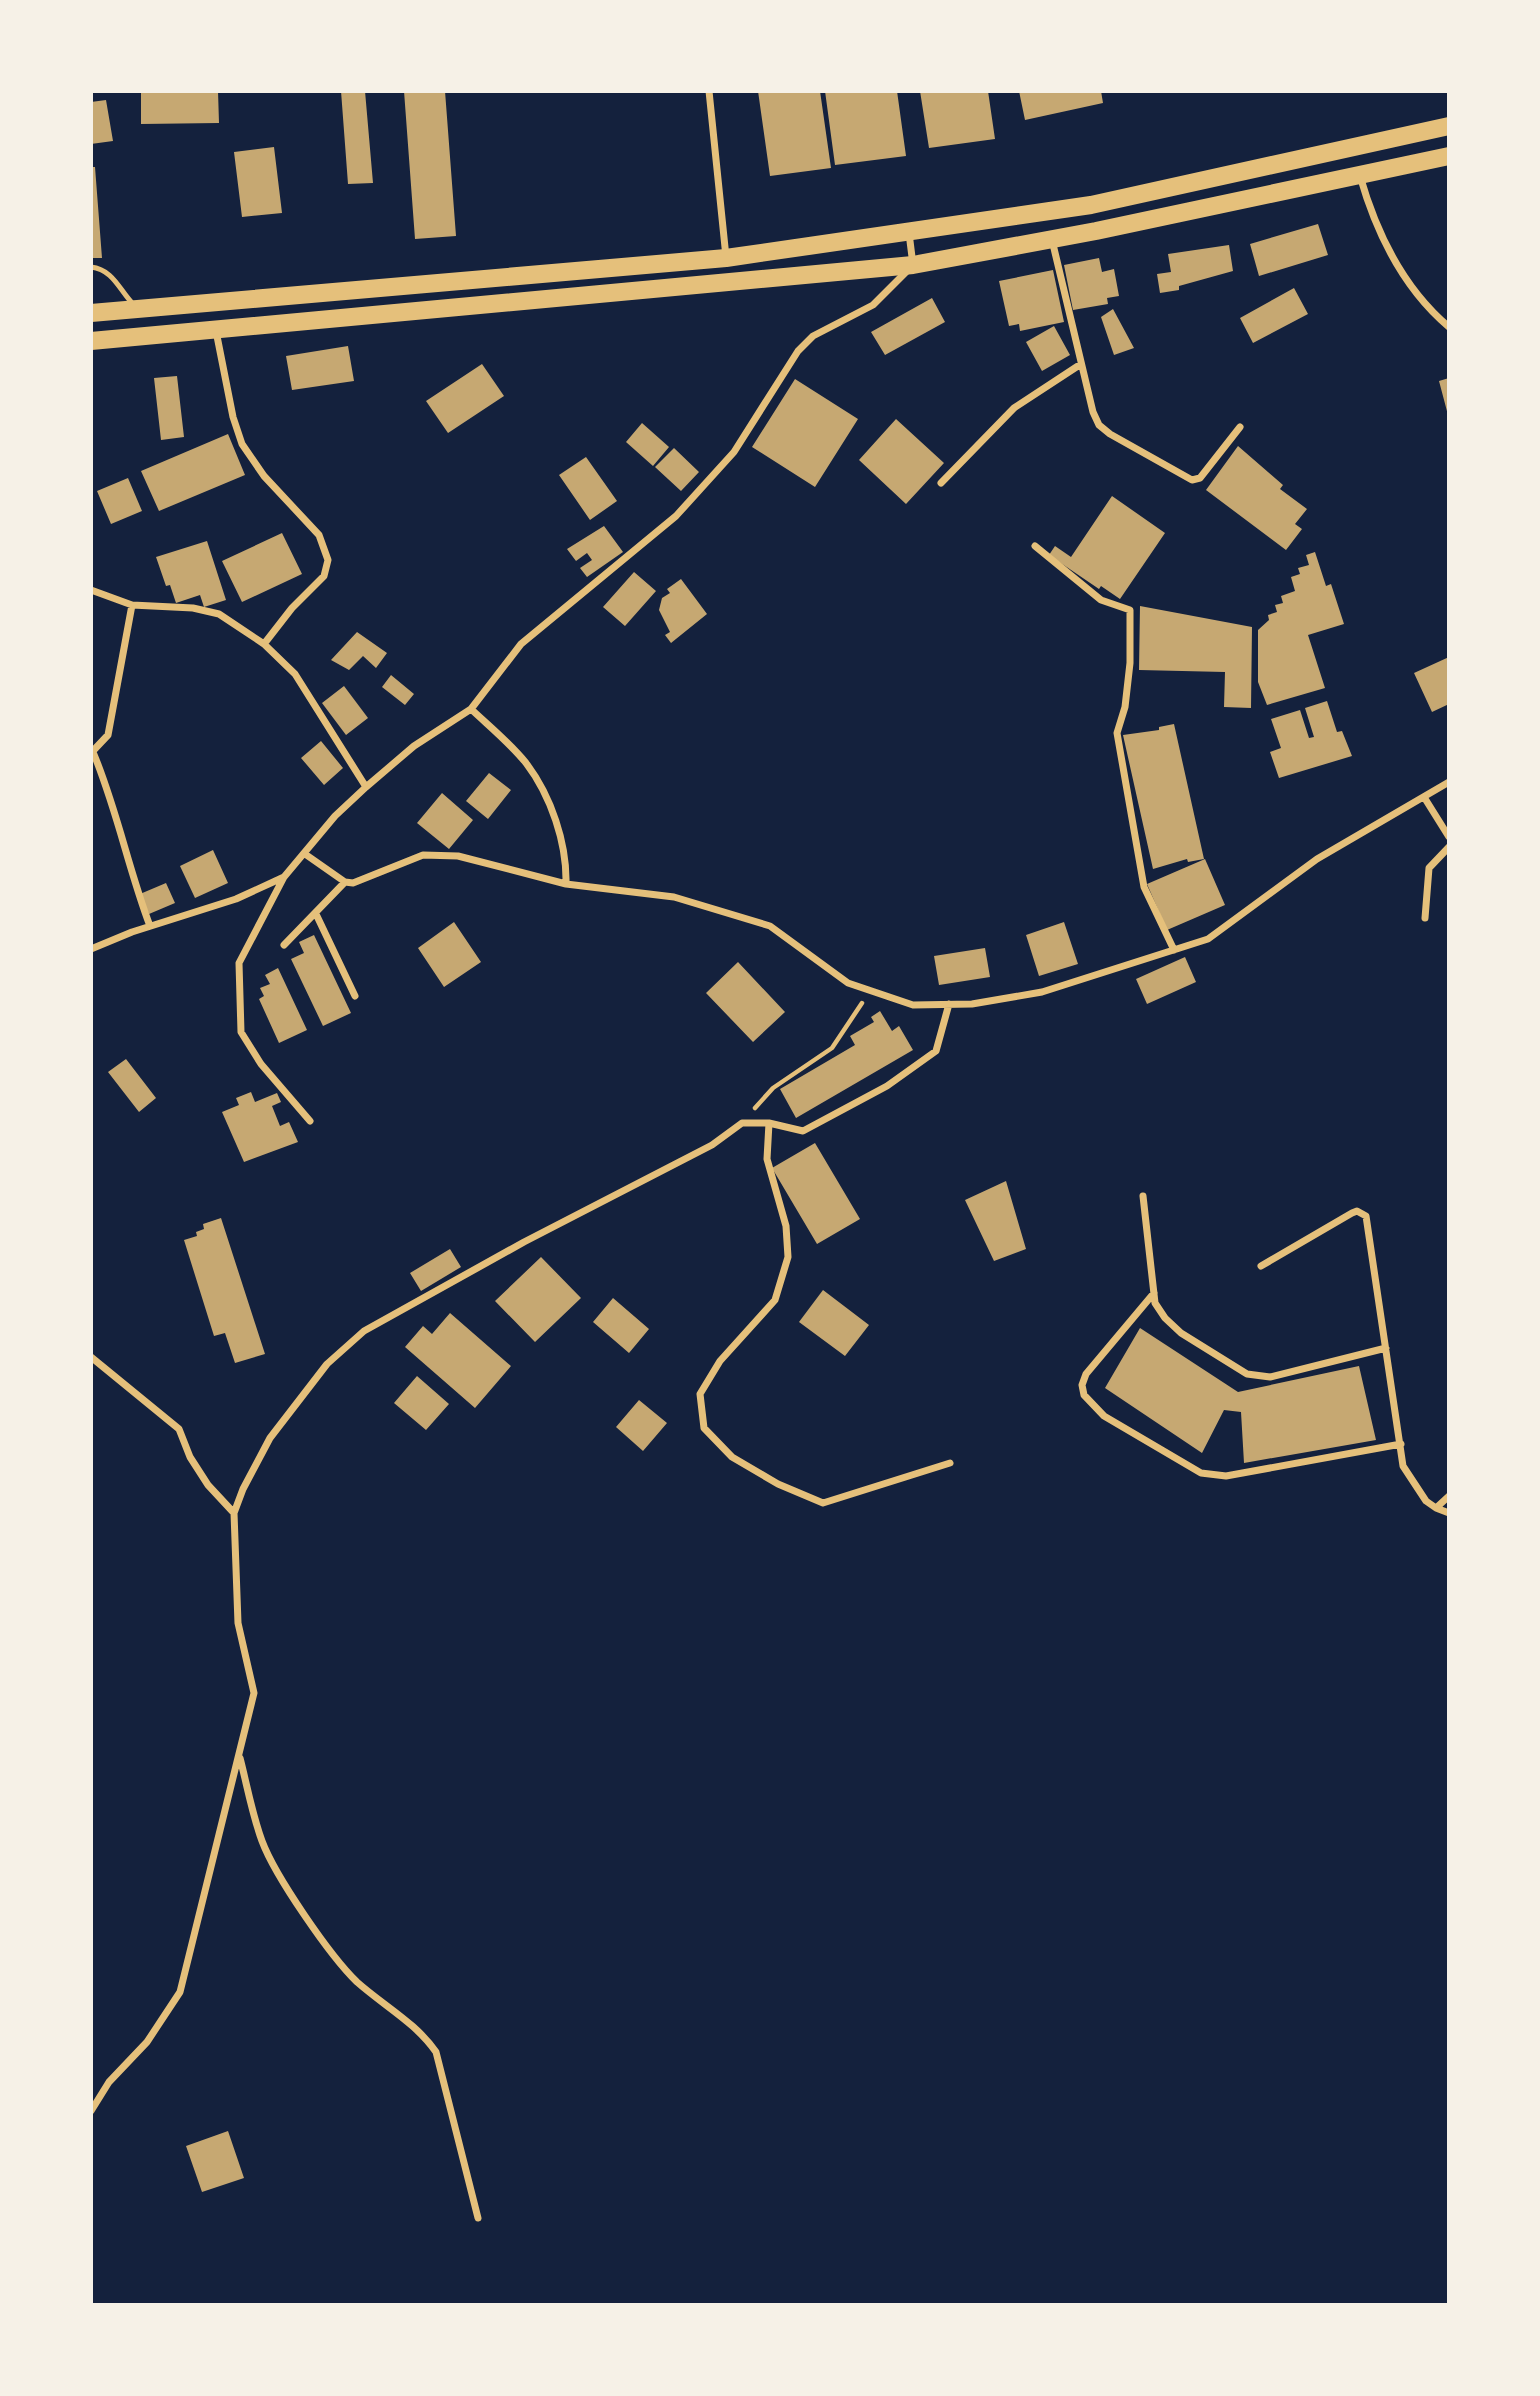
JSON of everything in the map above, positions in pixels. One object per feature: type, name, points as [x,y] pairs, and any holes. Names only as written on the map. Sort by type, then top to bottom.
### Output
[{"type":"main road","points":[[91,313],[726,258],[1091,205],[1449,126]]},
{"type":"main road","points":[[91,341],[913,265],[1052,239],[1449,156]]},
{"type":"street","points":[[709,91],[726,258]]},
{"type":"street","points":[[1360,176],[1372,219],[1424,306],[1449,327]]},
{"type":"street","points":[[310,1121],[261,1065],[241,1032],[239,963],[284,877],[335,816],[366,787],[414,746],[471,709],[522,644],[676,516],[708,484],[734,452],[798,351],[813,336],[873,305],[913,265],[909,231]]},
{"type":"street","points":[[1052,239],[1093,412],[1099,425],[1110,434],[1192,480],[1200,478],[1240,427]]},
{"type":"street","points":[[216,330],[233,417],[242,444],[264,475],[319,535],[328,560],[324,576],[292,608],[264,644]]},
{"type":"street","points":[[942,483],[1014,408],[1081,364]]},
{"type":"street","points":[[1035,545],[1101,600],[1130,610],[1130,663],[1125,707],[1117,733],[1144,887],[1174,950]]},
{"type":"street","points":[[91,590],[132,605],[193,608],[219,614],[264,644],[295,674],[366,787]]},
{"type":"street","points":[[132,605],[108,735],[92,752],[111,794],[130,873],[150,926]]},
{"type":"street","points":[[471,709],[526,763],[551,809],[567,855],[566,884]]},
{"type":"street","points":[[305,854],[345,882],[353,883],[423,855],[458,856],[566,884],[674,897],[770,926],[848,983],[913,1005],[949,1004],[1042,992],[1208,939],[1317,859],[1449,782]]},
{"type":"street","points":[[1424,797],[1449,837]]},
{"type":"street","points":[[1425,918],[1429,868],[1449,847]]},
{"type":"street","points":[[91,949],[150,926],[236,899],[284,877]]},
{"type":"street","points":[[284,945],[345,882]]},
{"type":"street","points":[[316,914],[355,996]]},
{"type":"street","points":[[91,2111],[109,2082],[148,2042],[180,1992],[254,1693],[238,1623],[234,1513],[243,1489],[270,1438],[327,1364],[365,1331],[524,1242],[712,1145],[742,1123],[768,1123],[803,1131],[887,1086],[936,1051],[949,1004]]},
{"type":"street","points":[[768,1123],[767,1159],[786,1226],[788,1257],[775,1300],[720,1361],[700,1394],[704,1428],[732,1457],[778,1484],[823,1503],[950,1463]]},
{"type":"street","points":[[1143,1196],[1155,1303],[1165,1318],[1181,1333],[1259,1378],[1385,1348]]},
{"type":"street","points":[[1261,1266],[1352,1213],[1362,1212],[1366,1216],[1403,1466],[1426,1501],[1449,1513]]},
{"type":"street","points":[[1154,1293],[1086,1374],[1082,1385],[1084,1395],[1104,1416],[1201,1473],[1226,1476],[1401,1444]]},
{"type":"street","points":[[91,1357],[178,1429],[190,1457],[208,1485],[234,1513]]},
{"type":"street","points":[[1436,1508],[1449,1496]]},
{"type":"street","points":[[240,1758],[262,1842],[301,1909],[355,1980],[391,2011],[422,2032],[436,2052],[478,2218]]},
{"type":"lane","points":[[91,267],[110,274],[138,309]]},
{"type":"path","points":[[742,1123],[773,1088],[832,1048],[870,990]]},
{"type":"building","points":[[141,91],[218,91],[219,123],[141,124]]},
{"type":"building","points":[[341,91],[365,91],[373,183],[348,184]]},
{"type":"building","points":[[404,91],[445,91],[456,236],[415,239]]},
{"type":"building","points":[[758,91],[820,91],[831,168],[770,176]]},
{"type":"building","points":[[825,91],[897,91],[906,156],[835,165]]},
{"type":"building","points":[[920,91],[988,91],[995,139],[929,148]]},
{"type":"building","points":[[1019,91],[1101,91],[1103,103],[1025,120]]},
{"type":"building","points":[[106,100],[113,141],[91,144],[91,102]]},
{"type":"building","points":[[274,147],[282,213],[242,217],[234,152]]},
{"type":"building","points":[[91,167],[95,167],[102,258],[91,258]]},
{"type":"building","points":[[1318,224],[1328,255],[1259,276],[1250,244]]},
{"type":"building","points":[[1229,245],[1233,271],[1179,286],[1179,290],[1160,293],[1157,274],[1171,272],[1168,254]]},
{"type":"building","points":[[1099,258],[1102,272],[1114,269],[1119,296],[1107,298],[1108,304],[1073,310],[1064,265]]},
{"type":"building","points":[[1053,270],[1064,322],[1020,331],[1019,324],[1009,326],[999,281]]},
{"type":"building","points":[[1294,288],[1308,314],[1253,343],[1240,318]]},
{"type":"building","points":[[932,298],[945,322],[885,355],[871,332]]},
{"type":"building","points":[[1113,309],[1134,348],[1114,355],[1101,317]]},
{"type":"building","points":[[1054,326],[1070,355],[1042,371],[1026,342]]},
{"type":"building","points":[[348,346],[354,381],[292,390],[286,356]]},
{"type":"building","points":[[482,364],[504,396],[448,433],[426,401]]},
{"type":"building","points":[[177,376],[184,437],[161,440],[154,378]]},
{"type":"building","points":[[1449,378],[1449,415],[1448,415],[1439,381]]},
{"type":"building","points":[[795,379],[858,419],[815,487],[752,447]]},
{"type":"building","points":[[896,419],[944,463],[906,504],[859,460]]},
{"type":"building","points":[[642,423],[669,447],[653,466],[626,442]]},
{"type":"building","points":[[228,434],[245,475],[159,511],[141,471]]},
{"type":"building","points":[[1238,446],[1283,485],[1280,489],[1307,509],[1295,524],[1302,529],[1286,550],[1206,490]]},
{"type":"building","points":[[674,448],[699,472],[681,491],[655,467]]},
{"type":"building","points":[[586,457],[617,501],[590,520],[559,475]]},
{"type":"building","points":[[128,478],[142,511],[111,524],[97,491]]},
{"type":"building","points":[[1112,496],[1165,533],[1120,599],[1101,586],[1099,589],[1049,555],[1055,546],[1071,557]]},
{"type":"building","points":[[604,526],[623,552],[587,577],[580,568],[592,560],[587,553],[576,561],[567,549]]},
{"type":"building","points":[[282,533],[302,574],[242,602],[222,561]]},
{"type":"building","points":[[207,541],[226,600],[204,607],[200,595],[176,603],[170,585],[166,586],[156,557]]},
{"type":"building","points":[[1315,552],[1326,586],[1331,584],[1344,624],[1308,635],[1325,688],[1267,705],[1258,682],[1258,630],[1269,620],[1268,615],[1277,612],[1275,605],[1283,603],[1281,596],[1295,591],[1291,577],[1300,574],[1298,568],[1309,565],[1306,555]]},
{"type":"building","points":[[634,572],[656,591],[625,626],[603,607]]},
{"type":"building","points":[[681,579],[707,614],[671,643],[665,635],[670,632],[659,610],[662,598],[670,593],[667,589]]},
{"type":"building","points":[[1140,606],[1252,627],[1251,708],[1224,707],[1225,672],[1139,670]]},
{"type":"building","points":[[357,632],[387,653],[376,668],[363,656],[349,670],[331,660]]},
{"type":"building","points":[[1449,657],[1449,704],[1432,712],[1414,673]]},
{"type":"building","points":[[391,675],[414,694],[405,705],[382,687]]},
{"type":"building","points":[[344,686],[368,718],[346,735],[322,703]]},
{"type":"building","points":[[1327,701],[1337,732],[1342,731],[1352,756],[1279,778],[1270,752],[1281,748],[1271,719],[1300,710],[1309,738],[1314,737],[1305,708]]},
{"type":"building","points":[[1174,724],[1204,859],[1188,862],[1187,859],[1153,869],[1123,735],[1159,730],[1159,727]]},
{"type":"building","points":[[321,741],[343,768],[324,785],[301,758]]},
{"type":"building","points":[[489,773],[511,790],[488,819],[466,801]]},
{"type":"building","points":[[442,793],[473,820],[449,849],[417,823]]},
{"type":"building","points":[[213,850],[228,883],[195,898],[180,866]]},
{"type":"building","points":[[1205,859],[1225,905],[1167,930],[1147,884]]},
{"type":"building","points":[[166,883],[175,903],[149,914],[140,894]]},
{"type":"building","points":[[454,922],[481,962],[444,987],[418,948]]},
{"type":"building","points":[[1064,922],[1078,964],[1039,976],[1026,935]]},
{"type":"building","points":[[314,935],[351,1013],[323,1026],[291,959],[304,953],[299,942]]},
{"type":"building","points":[[985,948],[990,977],[939,985],[934,956]]},
{"type":"building","points":[[1185,957],[1196,982],[1147,1004],[1136,979]]},
{"type":"building","points":[[738,962],[785,1012],[753,1042],[706,993]]},
{"type":"building","points":[[278,968],[307,1030],[279,1043],[259,999],[264,996],[260,988],[270,984],[265,975]]},
{"type":"building","points":[[880,1011],[892,1031],[899,1026],[913,1050],[796,1118],[780,1089],[855,1045],[850,1036],[874,1022],[871,1017]]},
{"type":"building","points":[[126,1059],[156,1098],[139,1112],[108,1072]]},
{"type":"building","points":[[251,1092],[255,1102],[277,1093],[281,1102],[272,1106],[280,1126],[289,1122],[298,1142],[244,1162],[222,1112],[239,1105],[236,1098]]},
{"type":"building","points":[[815,1143],[860,1219],[817,1244],[772,1168]]},
{"type":"building","points":[[1006,1181],[1026,1249],[994,1261],[965,1200]]},
{"type":"building","points":[[221,1218],[265,1354],[235,1363],[225,1333],[214,1336],[184,1240],[197,1236],[196,1232],[204,1229],[203,1224]]},
{"type":"building","points":[[450,1249],[461,1267],[421,1291],[410,1273]]},
{"type":"building","points":[[541,1257],[581,1298],[535,1342],[495,1301]]},
{"type":"building","points":[[823,1290],[869,1325],[845,1356],[799,1322]]},
{"type":"building","points":[[613,1298],[649,1329],[629,1353],[593,1322]]},
{"type":"building","points":[[450,1313],[511,1366],[475,1408],[405,1347],[423,1326],[432,1334]]},
{"type":"building","points":[[1140,1328],[1238,1392],[1359,1366],[1376,1440],[1244,1463],[1241,1412],[1224,1410],[1202,1453],[1105,1388]]},
{"type":"building","points":[[417,1376],[449,1404],[426,1430],[394,1403]]},
{"type":"building","points":[[639,1400],[667,1423],[643,1451],[616,1427]]},
{"type":"building","points":[[228,2131],[244,2178],[202,2192],[186,2146]]}]
